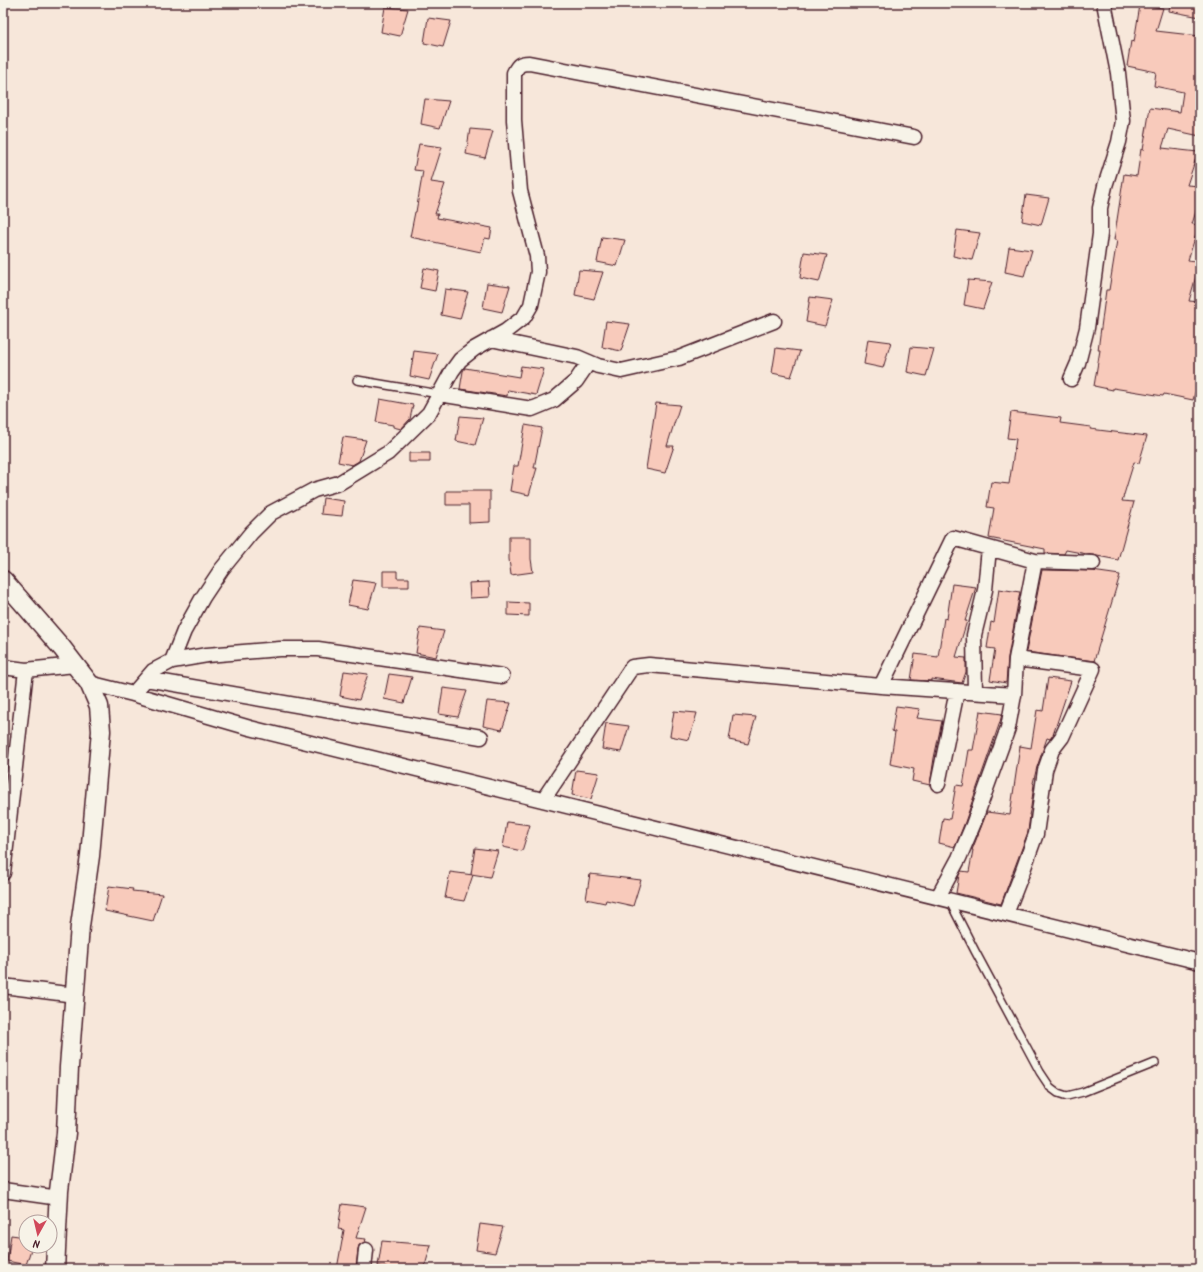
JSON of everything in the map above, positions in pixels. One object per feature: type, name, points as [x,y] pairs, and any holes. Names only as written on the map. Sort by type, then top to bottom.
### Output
[{"type":"street","points":[[1071,379],[1078,363],[1087,328],[1100,234],[1100,208],[1105,186],[1119,142],[1123,121],[1118,73],[1104,3]]},
{"type":"street","points":[[172,661],[184,631],[203,597],[221,570],[271,513],[314,490],[339,483],[388,454],[429,414],[452,371],[460,360],[474,349],[506,331],[524,317],[531,305],[538,272],[537,256],[520,191],[514,120],[514,73],[517,66],[521,63],[529,63],[914,137]]},
{"type":"street","points":[[491,339],[552,351],[621,371],[679,358],[774,321]]},
{"type":"street","points":[[439,394],[532,409],[554,400],[576,381],[589,362]]},
{"type":"street","points":[[881,686],[953,538],[1035,561],[1093,563]]},
{"type":"street","points":[[975,692],[974,635],[985,590],[989,548]]},
{"type":"street","points":[[943,898],[973,825],[1008,728],[1014,695],[1016,659],[1035,561]]},
{"type":"street","points":[[3,580],[89,683],[99,706],[101,730],[90,856],[80,926],[55,1269]]},
{"type":"street","points":[[133,694],[153,671],[172,661],[242,651],[318,649],[502,676]]},
{"type":"street","points":[[1006,914],[1036,834],[1044,770],[1052,750],[1062,737],[1093,669],[1016,659]]},
{"type":"street","points":[[3,667],[26,670],[75,665]]},
{"type":"street","points":[[543,800],[632,667],[649,665],[881,686],[1014,695]]},
{"type":"street","points":[[3,873],[26,670]]},
{"type":"street","points":[[146,679],[481,737]]},
{"type":"street","points":[[89,683],[133,694],[250,728],[1197,961]]},
{"type":"street","points":[[938,784],[957,691]]},
{"type":"street","points":[[3,986],[75,995]]},
{"type":"street","points":[[3,1190],[59,1198]]},
{"type":"street","points":[[364,1269],[366,1250]]},
{"type":"lane","points":[[357,380],[439,394]]},
{"type":"lane","points":[[943,898],[986,971],[1040,1072],[1050,1087],[1058,1093],[1067,1096],[1083,1092],[1155,1063]]},
{"type":"building","points":[[1170,3],[1200,3],[1200,17],[1169,11]]},
{"type":"building","points":[[1140,5],[1163,8],[1156,31],[1200,36],[1200,136],[1168,129],[1162,148],[1198,152],[1187,185],[1200,186],[1200,199],[1192,224],[1199,225],[1188,260],[1200,262],[1189,301],[1200,302],[1200,376],[1193,400],[1164,394],[1163,396],[1113,388],[1113,390],[1094,386],[1100,350],[1098,350],[1106,290],[1109,290],[1117,240],[1114,240],[1124,174],[1137,176],[1150,108],[1180,112],[1183,92],[1154,86],[1156,72],[1127,66],[1131,41],[1134,42]]},
{"type":"building","points":[[385,7],[408,9],[400,36],[381,32]]},
{"type":"building","points":[[428,18],[451,21],[443,47],[424,43]]},
{"type":"building","points":[[425,99],[449,101],[440,128],[421,124]]},
{"type":"building","points":[[470,129],[493,131],[485,158],[466,154]]},
{"type":"building","points":[[419,144],[442,147],[431,182],[445,184],[435,214],[438,214],[437,218],[492,228],[490,239],[485,238],[481,252],[410,237],[423,171],[414,170]]},
{"type":"building","points":[[1026,195],[1049,198],[1041,225],[1022,221]]},
{"type":"building","points":[[957,230],[980,233],[972,260],[953,256]]},
{"type":"building","points":[[602,237],[625,240],[617,266],[597,262]]},
{"type":"building","points":[[1009,247],[1032,250],[1024,276],[1005,272]]},
{"type":"building","points":[[804,252],[827,255],[819,282],[800,278]]},
{"type":"building","points":[[424,268],[439,271],[435,291],[420,288]]},
{"type":"building","points":[[579,270],[603,272],[594,299],[575,295]]},
{"type":"building","points":[[968,280],[992,282],[983,309],[964,305]]},
{"type":"building","points":[[487,283],[510,286],[502,312],[483,308]]},
{"type":"building","points":[[445,289],[468,292],[460,319],[441,315]]},
{"type":"building","points":[[810,297],[833,300],[825,326],[806,322]]},
{"type":"building","points":[[606,321],[630,324],[621,351],[602,347]]},
{"type":"building","points":[[868,339],[891,342],[883,368],[864,364]]},
{"type":"building","points":[[911,347],[934,349],[926,376],[907,372]]},
{"type":"building","points":[[776,348],[800,351],[791,377],[772,373]]},
{"type":"building","points":[[414,351],[438,354],[429,380],[410,376]]},
{"type":"building","points":[[521,366],[544,369],[536,395],[508,390],[507,396],[460,389],[463,371],[465,368],[519,377]]},
{"type":"building","points":[[380,399],[413,405],[410,419],[401,429],[393,427],[393,425],[376,422]]},
{"type":"building","points":[[656,403],[680,405],[667,446],[674,446],[665,473],[646,469]]},
{"type":"building","points":[[1011,412],[1061,418],[1060,423],[1091,427],[1090,429],[1147,436],[1139,463],[1134,462],[1122,501],[1134,502],[1118,560],[1066,550],[1064,554],[1045,553],[1045,549],[989,538],[994,508],[987,507],[991,482],[1009,484],[1016,439],[1007,438]]},
{"type":"building","points":[[460,416],[483,418],[475,445],[456,441]]},
{"type":"building","points":[[525,425],[542,428],[534,468],[537,468],[529,495],[510,491],[514,466],[518,466]]},
{"type":"building","points":[[343,437],[366,440],[359,461],[352,465],[338,462]]},
{"type":"building","points":[[409,453],[430,453],[430,462],[409,462]]},
{"type":"building","points":[[446,491],[490,491],[490,522],[469,523],[469,505],[446,505]]},
{"type":"building","points":[[323,498],[344,501],[342,516],[321,514]]},
{"type":"building","points":[[509,537],[531,537],[531,559],[533,572],[511,575]]},
{"type":"building","points":[[1042,570],[1092,571],[1120,575],[1094,661],[1026,652]]},
{"type":"building","points":[[383,571],[397,571],[397,578],[409,578],[409,587],[383,587]]},
{"type":"building","points":[[353,580],[376,583],[368,609],[348,605]]},
{"type":"building","points":[[489,582],[490,597],[470,598],[469,583]]},
{"type":"building","points":[[952,584],[976,587],[965,621],[967,621],[956,657],[966,658],[966,672],[962,683],[931,679],[931,681],[911,680],[915,654],[938,657],[944,618],[947,619]]},
{"type":"building","points":[[999,589],[1020,592],[1008,657],[1006,683],[990,680],[995,649],[987,648],[991,622],[994,623]]},
{"type":"building","points":[[508,602],[529,603],[529,616],[508,615]]},
{"type":"building","points":[[420,628],[444,631],[436,657],[416,653]]},
{"type":"building","points":[[344,671],[368,674],[359,700],[340,696]]},
{"type":"building","points":[[389,674],[412,677],[404,703],[384,699]]},
{"type":"building","points":[[1048,678],[1071,681],[1053,735],[1050,739],[1047,738],[1037,767],[1033,783],[1028,832],[1001,904],[956,893],[961,871],[969,872],[972,850],[987,812],[1010,815],[1020,746],[1031,748],[1037,710],[1043,711]]},
{"type":"building","points":[[443,688],[467,691],[458,717],[439,714]]},
{"type":"building","points":[[487,701],[511,703],[502,730],[483,726]]},
{"type":"building","points":[[896,706],[920,709],[917,718],[942,721],[930,785],[912,781],[914,769],[890,764],[895,732],[892,731]]},
{"type":"building","points":[[674,711],[697,713],[689,740],[670,736]]},
{"type":"building","points":[[980,711],[1002,714],[955,847],[939,843],[943,818],[950,819],[956,785],[963,786],[969,750],[973,750]]},
{"type":"building","points":[[733,715],[756,717],[748,744],[729,740]]},
{"type":"building","points":[[606,723],[629,726],[621,752],[602,749]]},
{"type":"building","points":[[576,770],[599,773],[591,799],[572,795]]},
{"type":"building","points":[[507,822],[530,825],[522,851],[503,847]]},
{"type":"building","points":[[475,848],[498,851],[490,877],[471,874]]},
{"type":"building","points":[[450,872],[473,875],[464,901],[445,898]]},
{"type":"building","points":[[590,874],[641,880],[633,906],[606,900],[605,903],[586,899]]},
{"type":"building","points":[[109,886],[133,889],[132,891],[162,894],[153,921],[105,911]]},
{"type":"building","points":[[342,1204],[366,1207],[356,1238],[366,1239],[365,1242],[359,1245],[356,1269],[337,1269],[344,1230],[338,1229]]},
{"type":"building","points":[[480,1224],[503,1227],[495,1253],[476,1250]]},
{"type":"building","points":[[11,1235],[18,1236],[18,1254],[29,1254],[26,1265],[7,1261]]},
{"type":"building","points":[[382,1241],[431,1245],[424,1269],[398,1267],[397,1269],[391,1269],[378,1266]]}]
